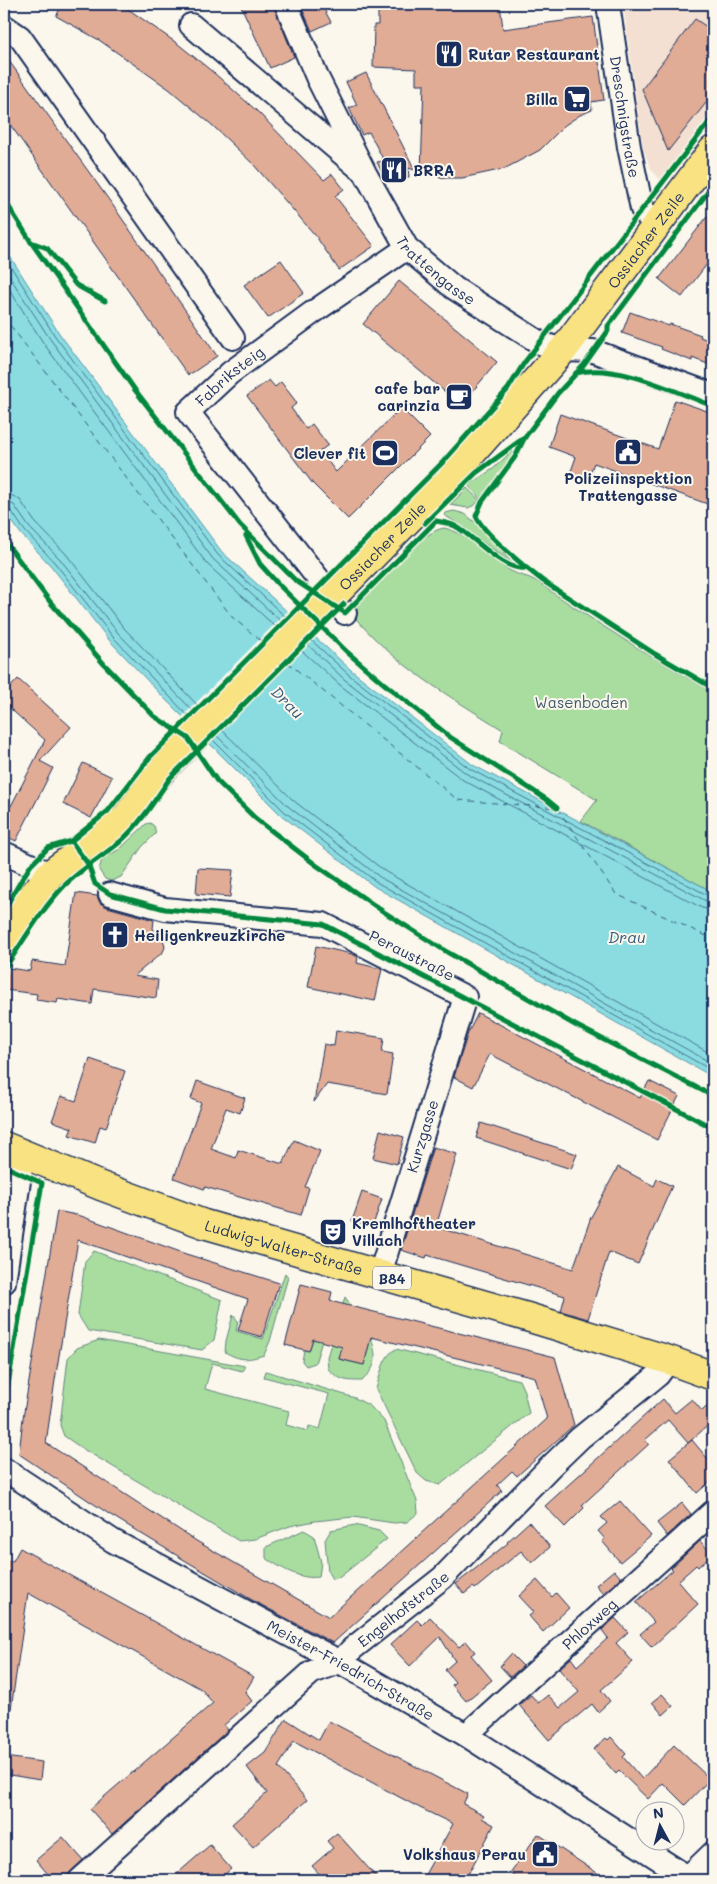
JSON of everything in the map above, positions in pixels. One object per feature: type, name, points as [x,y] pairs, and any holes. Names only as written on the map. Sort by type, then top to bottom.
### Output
[{"type":"main road","name":"Ossiacher Zeile","points":[[4,939],[28,902],[50,874],[125,819],[162,770],[454,473],[562,350],[713,150]]},
{"type":"main road","name":"Ludwig-Walter-Straße","points":[[13,1150],[101,1186],[204,1224],[669,1360],[713,1376]]},
{"type":"street","name":"Trattengasse","points":[[286,4],[317,77],[365,173],[407,248],[454,288],[540,343],[562,350],[593,351],[713,395]]},
{"type":"street","name":"Dreschnigstraße","points":[[608,4],[629,147],[642,209],[655,226]]},
{"type":"street","points":[[191,25],[365,173]]},
{"type":"street","name":"Fabriksteig","points":[[4,26],[20,37],[233,338]]},
{"type":"street","name":"Fabriksteig","points":[[345,613],[188,412],[230,373],[312,313],[407,248]]},
{"type":"street","points":[[4,853],[50,874]]},
{"type":"street","name":"Peraustraße","points":[[110,894],[165,909],[323,924],[465,997]]},
{"type":"street","name":"Kurzgasse","points":[[380,1274],[465,997]]},
{"type":"street","points":[[4,1282],[13,1150]]},
{"type":"street","name":"Engelhofstraße","points":[[80,1880],[312,1672],[340,1662],[352,1649],[442,1578],[580,1438],[658,1375],[669,1360]]},
{"type":"street","name":"Meister-Friedrich-Straße","points":[[4,1469],[113,1540],[340,1662],[466,1735],[689,1879]]},
{"type":"street","name":"Phloxweg","points":[[466,1735],[713,1512]]},
{"type":"street","points":[[689,1879],[713,1853]]},
{"type":"shaded area","points":[[623,4],[713,4],[713,110],[660,180],[651,169],[643,148]]},
{"type":"green space","points":[[512,451],[514,452],[512,456],[480,499],[468,485],[493,469]]},
{"type":"green space","points":[[467,488],[479,500],[475,505],[468,508],[450,505]]},
{"type":"green space","points":[[454,511],[465,514],[476,523],[513,564],[444,515]]},
{"type":"green space","name":"Wasenboden","points":[[444,528],[463,535],[503,566],[517,574],[533,579],[623,639],[713,692],[713,892],[581,821],[597,800],[500,741],[503,730],[441,691],[403,664],[385,649],[351,613],[381,578],[408,551],[421,540]]},
{"type":"green space","points":[[150,823],[154,826],[156,833],[142,847],[121,877],[111,881],[105,879],[99,870],[102,859],[120,849],[146,824]]},
{"type":"green space","points":[[94,1251],[222,1300],[214,1340],[202,1350],[88,1331],[78,1315],[85,1261]]},
{"type":"green space","points":[[285,1273],[288,1277],[270,1341],[264,1355],[244,1359],[225,1352],[233,1315],[238,1321],[236,1331],[263,1339]]},
{"type":"green space","points":[[345,1297],[352,1307],[339,1359],[364,1365],[371,1337],[375,1361],[371,1370],[362,1381],[344,1380],[328,1369],[327,1357]]},
{"type":"green space","points":[[313,1339],[322,1341],[315,1363],[306,1366],[302,1361],[304,1350],[309,1351]]},
{"type":"green space","points":[[99,1340],[245,1366],[242,1371],[212,1363],[205,1389],[289,1411],[286,1425],[308,1431],[309,1426],[320,1429],[329,1394],[264,1377],[266,1371],[355,1398],[370,1406],[384,1421],[417,1501],[418,1513],[407,1522],[394,1523],[353,1517],[315,1521],[290,1526],[255,1539],[239,1541],[64,1436],[60,1425],[68,1358],[77,1348]]},
{"type":"green space","points":[[396,1349],[519,1380],[524,1391],[529,1413],[440,1485],[426,1481],[417,1473],[376,1389],[385,1361]]},
{"type":"green space","points":[[355,1525],[379,1531],[387,1539],[340,1577],[332,1579],[328,1572],[325,1540],[331,1530]]},
{"type":"green space","points":[[304,1530],[314,1536],[321,1562],[319,1577],[298,1575],[266,1558],[266,1547]]},
{"type":"water","name":"Drau","points":[[4,247],[59,333],[222,552],[351,670],[473,765],[713,892],[713,1077],[375,887],[281,815],[109,640],[51,566],[21,534],[4,510]]},
{"type":"pier","points":[[289,610],[318,636],[207,745],[180,719]]},
{"type":"building","points":[[63,4],[121,4],[178,44],[258,112],[324,180],[332,174],[344,189],[335,196],[374,246],[339,270],[315,235],[253,164],[212,125],[169,89],[99,40],[56,16]]},
{"type":"building","points":[[240,4],[273,4],[294,57],[270,68]]},
{"type":"building","points":[[300,4],[321,4],[331,22],[312,31]]},
{"type":"building","points":[[378,4],[500,4],[503,29],[593,17],[604,100],[591,102],[592,110],[565,125],[540,150],[504,169],[462,178],[445,178],[421,172],[424,84],[416,84],[416,69],[373,67],[374,25],[378,25]]},
{"type":"building","points":[[695,19],[713,31],[713,94],[668,151],[642,89]]},
{"type":"building","points":[[4,54],[114,207],[217,356],[195,371],[188,375],[4,116]]},
{"type":"building","points":[[366,73],[415,170],[408,168],[409,177],[385,179],[377,162],[384,161],[369,132],[362,135],[349,108],[357,105],[346,82]]},
{"type":"building","points":[[713,209],[713,256],[682,297],[659,279]]},
{"type":"building","points":[[281,260],[304,293],[268,318],[244,285]]},
{"type":"building","points":[[399,281],[497,362],[461,405],[363,324]]},
{"type":"building","points":[[630,312],[701,335],[700,337],[713,342],[713,366],[692,358],[692,361],[661,349],[662,347],[622,333]]},
{"type":"building","points":[[269,380],[275,387],[281,382],[297,403],[291,408],[306,429],[312,424],[328,445],[320,451],[336,472],[401,408],[430,437],[348,519],[313,484],[247,396]]},
{"type":"building","points":[[675,400],[713,413],[713,506],[594,463],[586,483],[569,477],[576,457],[549,447],[560,414],[658,449]]},
{"type":"building","points":[[18,679],[71,727],[40,761],[53,768],[16,841],[4,835],[4,802],[11,806],[45,740],[4,703],[4,694]]},
{"type":"building","points":[[83,763],[112,777],[91,818],[63,804]]},
{"type":"building","points":[[198,868],[233,870],[230,897],[196,894]]},
{"type":"building","points":[[76,893],[97,896],[100,903],[107,907],[154,920],[153,929],[162,936],[165,947],[163,952],[134,976],[158,980],[156,998],[94,989],[92,1004],[58,999],[57,1003],[36,1000],[37,994],[5,990],[8,968],[30,971],[32,961],[65,966]]},
{"type":"building","points":[[316,946],[352,954],[358,957],[357,963],[382,969],[375,1001],[308,987]]},
{"type":"building","points":[[478,1013],[640,1098],[649,1081],[679,1096],[657,1140],[490,1054],[473,1087],[454,1077],[468,1033]]},
{"type":"building","points":[[336,1030],[384,1038],[382,1052],[393,1054],[387,1094],[327,1084],[314,1102],[324,1044],[334,1046]]},
{"type":"building","points":[[90,1059],[125,1071],[106,1128],[100,1126],[95,1143],[69,1135],[72,1128],[52,1121],[61,1096],[76,1101]]},
{"type":"building","points":[[197,1081],[245,1098],[240,1113],[226,1108],[211,1149],[236,1158],[238,1150],[283,1164],[294,1140],[320,1151],[305,1187],[309,1188],[301,1215],[205,1187],[204,1189],[174,1178],[201,1103],[191,1099]]},
{"type":"building","points":[[481,1123],[577,1154],[571,1169],[476,1138]]},
{"type":"building","points":[[380,1130],[404,1137],[397,1164],[373,1158]]},
{"type":"building","points":[[433,1147],[457,1154],[436,1227],[573,1269],[591,1217],[618,1167],[654,1186],[657,1179],[672,1186],[638,1264],[609,1252],[588,1319],[561,1311],[565,1296],[427,1255],[426,1258],[401,1250]]},
{"type":"building","points":[[362,1192],[382,1199],[372,1228],[352,1221]]},
{"type":"building","points":[[57,1211],[81,1216],[186,1254],[279,1283],[262,1337],[238,1330],[248,1299],[78,1240],[46,1443],[198,1542],[329,1617],[547,1419],[535,1377],[371,1337],[364,1365],[339,1359],[342,1347],[313,1339],[309,1351],[285,1345],[301,1284],[332,1292],[330,1301],[555,1357],[574,1425],[517,1476],[512,1471],[497,1485],[502,1491],[333,1643],[252,1600],[186,1561],[109,1514],[19,1454],[23,1418]]},
{"type":"building","points":[[663,1399],[675,1413],[692,1399],[702,1411],[713,1401],[713,1421],[688,1443],[668,1420],[645,1440],[649,1444],[582,1505],[584,1508],[565,1527],[545,1506]]},
{"type":"building","points":[[692,1440],[707,1458],[713,1453],[713,1479],[697,1493],[669,1459]]},
{"type":"building","points":[[620,1501],[651,1536],[620,1562],[602,1541],[605,1539],[598,1531],[607,1523],[601,1517]]},
{"type":"building","points":[[682,1503],[691,1514],[667,1536],[657,1523]]},
{"type":"building","points":[[529,1522],[550,1547],[532,1563],[521,1551],[475,1589],[473,1587],[464,1594],[456,1584],[508,1543]]},
{"type":"building","points":[[700,1541],[712,1554],[678,1581],[698,1604],[652,1647],[640,1634],[654,1622],[636,1602],[673,1570],[671,1568]]},
{"type":"building","points":[[20,1548],[254,1677],[245,1692],[252,1701],[224,1725],[228,1730],[112,1834],[90,1809],[213,1703],[201,1689],[28,1593],[11,1709],[4,1709],[4,1560],[13,1561]]},
{"type":"building","points":[[614,1570],[621,1578],[603,1593],[596,1585]]},
{"type":"building","points":[[537,1580],[552,1597],[556,1593],[569,1608],[543,1632],[529,1616],[534,1612],[519,1596]]},
{"type":"building","points":[[430,1617],[459,1647],[466,1641],[475,1652],[471,1655],[492,1680],[466,1701],[452,1685],[455,1682],[445,1670],[455,1661],[440,1637],[410,1666],[390,1645],[417,1620],[422,1625]]},
{"type":"building","points":[[615,1618],[628,1632],[616,1643],[633,1662],[601,1690],[610,1701],[598,1712],[592,1704],[549,1740],[519,1705],[531,1695],[538,1703],[548,1695],[560,1708],[579,1692],[559,1669],[571,1658],[577,1666],[608,1638],[602,1630]]},
{"type":"building","points":[[511,1654],[523,1666],[510,1677],[500,1666]]},
{"type":"building","points":[[662,1694],[673,1706],[663,1715],[652,1702]]},
{"type":"building","points":[[286,1719],[319,1740],[329,1721],[468,1794],[463,1804],[484,1815],[482,1818],[494,1825],[465,1880],[422,1880],[453,1824],[294,1741],[278,1767],[307,1800],[253,1847],[232,1824],[267,1793],[247,1767],[265,1753]]},
{"type":"building","points":[[611,1737],[626,1754],[623,1757],[642,1779],[674,1745],[710,1779],[685,1805],[663,1783],[648,1799],[619,1771],[616,1774],[594,1749],[606,1738],[608,1740]]},
{"type":"building","points":[[4,1757],[42,1762],[40,1780],[4,1774]]},
{"type":"building","points":[[337,1833],[379,1880],[325,1880],[312,1866],[333,1848],[327,1841]]},
{"type":"building","name":"Volkshaus Perau","points":[[538,1834],[608,1880],[521,1880],[510,1873]]},
{"type":"building","points":[[63,1837],[83,1860],[62,1880],[53,1880],[36,1860]]},
{"type":"building","points":[[210,1845],[231,1869],[218,1880],[170,1880]]},
{"type":"ferry route","points":[[4,317],[232,617],[266,645]]},
{"type":"ferry route","points":[[287,662],[458,800],[557,808],[616,894],[713,939]]},
{"type":"cycle path","points":[[4,910],[31,865],[48,848],[71,841],[108,811],[150,757],[443,462],[508,389],[524,363],[713,117]]},
{"type":"cycle path","points":[[713,185],[608,326],[608,331],[584,365],[558,393],[525,437],[515,457],[482,502],[476,516],[496,541],[543,581],[655,654],[713,688]]},
{"type":"cycle path","points":[[4,199],[31,242],[135,390],[240,525],[296,581],[345,613],[436,521],[455,526],[498,559],[517,568],[525,568]]},
{"type":"cycle path","points":[[31,242],[47,248],[76,285],[105,301]]},
{"type":"cycle path","points":[[576,373],[592,371],[627,375],[713,406]]},
{"type":"cycle path","points":[[425,523],[476,473],[525,437]]},
{"type":"cycle path","points":[[246,536],[260,564],[347,652],[450,737],[557,808]]},
{"type":"cycle path","points":[[4,540],[51,603],[104,664],[154,716],[188,738],[217,781],[255,818],[316,865],[384,912],[447,952],[575,1025],[713,1096]]},
{"type":"cycle path","points":[[4,974],[5,968],[33,926],[64,886],[121,841],[135,827],[170,778],[344,604]]},
{"type":"cycle path","points":[[71,841],[88,864],[95,884],[110,894],[165,909],[323,924],[713,1128]]},
{"type":"cycle path","points":[[4,1166],[42,1183],[4,1408]]},
{"type":"place","name":"Rutar Restaurant","points":[[449,54]]},
{"type":"place","name":"Billa","points":[[577,99]]},
{"type":"place","name":"BRRA","points":[[394,170]]},
{"type":"place","name":"cafe bar carinzia","points":[[459,397]]},
{"type":"place","name":"Polizeiinspektion Trattengasse","points":[[628,452]]},
{"type":"place","name":"Clever fit","points":[[385,453]]},
{"type":"place","name":"Heiligenkreuzkirche","points":[[115,935]]},
{"type":"place","name":"Kremlhoftheater Villach","points":[[333,1232]]},
{"type":"place","name":"Volkshaus Perau","points":[[545,1854]]}]
